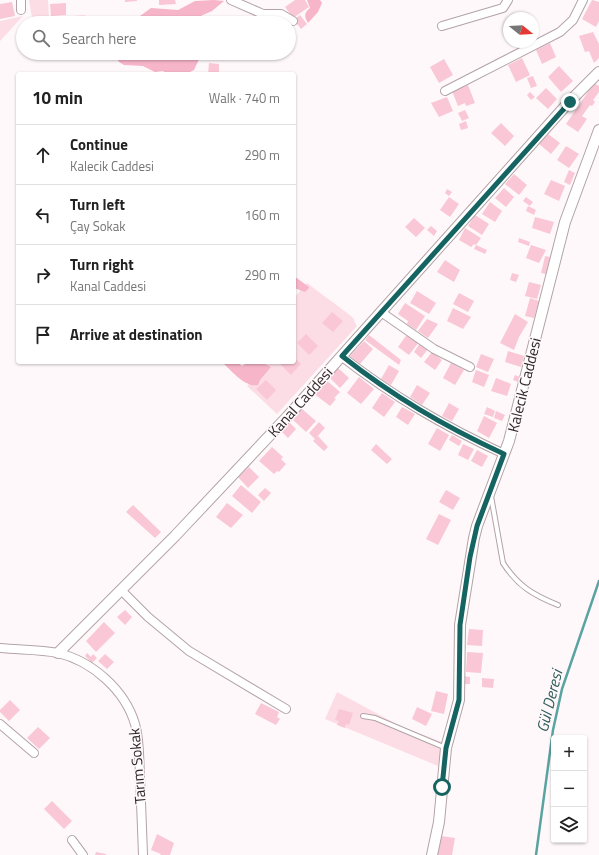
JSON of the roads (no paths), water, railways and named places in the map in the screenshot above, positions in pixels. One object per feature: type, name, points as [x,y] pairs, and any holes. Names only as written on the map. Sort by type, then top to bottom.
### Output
[{"type":"street","points":[[21,0],[21,10]]},
{"type":"street","points":[[231,0],[263,14],[281,14],[284,16]]},
{"type":"street","points":[[442,26],[503,8],[508,0]]},
{"type":"street","points":[[445,91],[560,32],[573,20],[583,0]]},
{"type":"street","name":"Kanal Caddesi","points":[[58,653],[175,536],[342,356],[570,102],[599,72]]},
{"type":"street","name":"Kalecik Caddesi","points":[[432,855],[439,822],[446,748],[459,700],[460,625],[470,557],[477,526],[513,430],[565,222],[599,130]]},
{"type":"street","points":[[381,312],[434,349],[470,367]]},
{"type":"street","points":[[342,356],[386,390],[426,415],[504,454]]},
{"type":"street","points":[[121,590],[158,626],[189,651],[286,709]]},
{"type":"street","name":"Tarım Sokak","points":[[0,648],[58,653],[88,665],[99,673],[121,695],[130,710],[135,724],[138,743],[143,855]]},
{"type":"street","points":[[0,724],[34,753]]},
{"type":"street","points":[[72,840],[83,855]]},
{"type":"lane","points":[[490,490],[503,563],[509,572],[527,590],[558,605]]},
{"type":"lane","points":[[363,716],[375,718],[446,748]]},
{"type":"waterway","name":"Gül Deresi","points":[[536,855],[553,730],[562,689],[599,581]]}]
